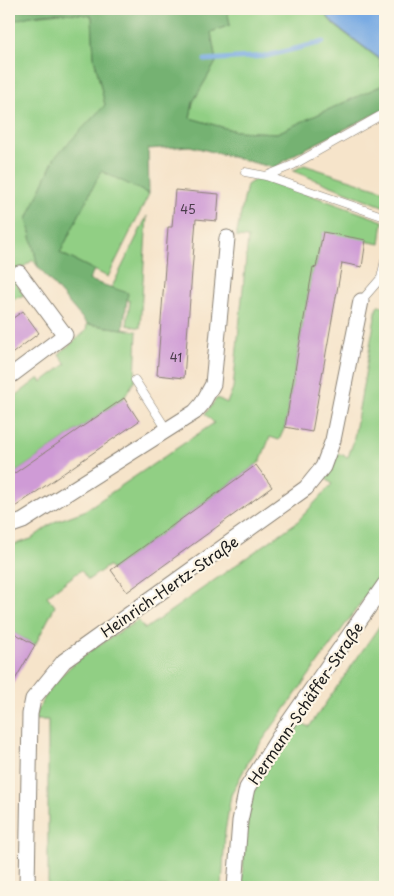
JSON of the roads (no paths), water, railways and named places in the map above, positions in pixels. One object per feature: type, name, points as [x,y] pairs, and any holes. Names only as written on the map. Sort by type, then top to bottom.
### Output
[{"type":"street","points":[[9,526],[23,521],[167,430],[195,412],[202,404],[214,384],[227,238]]},
{"type":"street","points":[[9,377],[66,335],[19,273]]},
{"type":"street","name":"Heinrich-Hertz-Straße","points":[[27,887],[30,714],[33,699],[64,661],[306,488],[323,467],[334,440],[361,301]]},
{"type":"street","name":"Hermann-Schäffer-Straße","points":[[235,887],[240,821],[247,788],[286,726],[385,584]]},
{"type":"lane","points":[[266,176],[293,165],[385,113]]},
{"type":"lane","points":[[246,172],[266,176],[385,216]]},
{"type":"lane","points":[[361,301],[381,278],[385,260]]},
{"type":"lane","points":[[135,380],[167,430]]},
{"type":"water","points":[[324,9],[385,9],[385,56],[380,59],[334,24],[323,11]]},
{"type":"waterway","points":[[205,60],[266,56],[323,42]]}]
